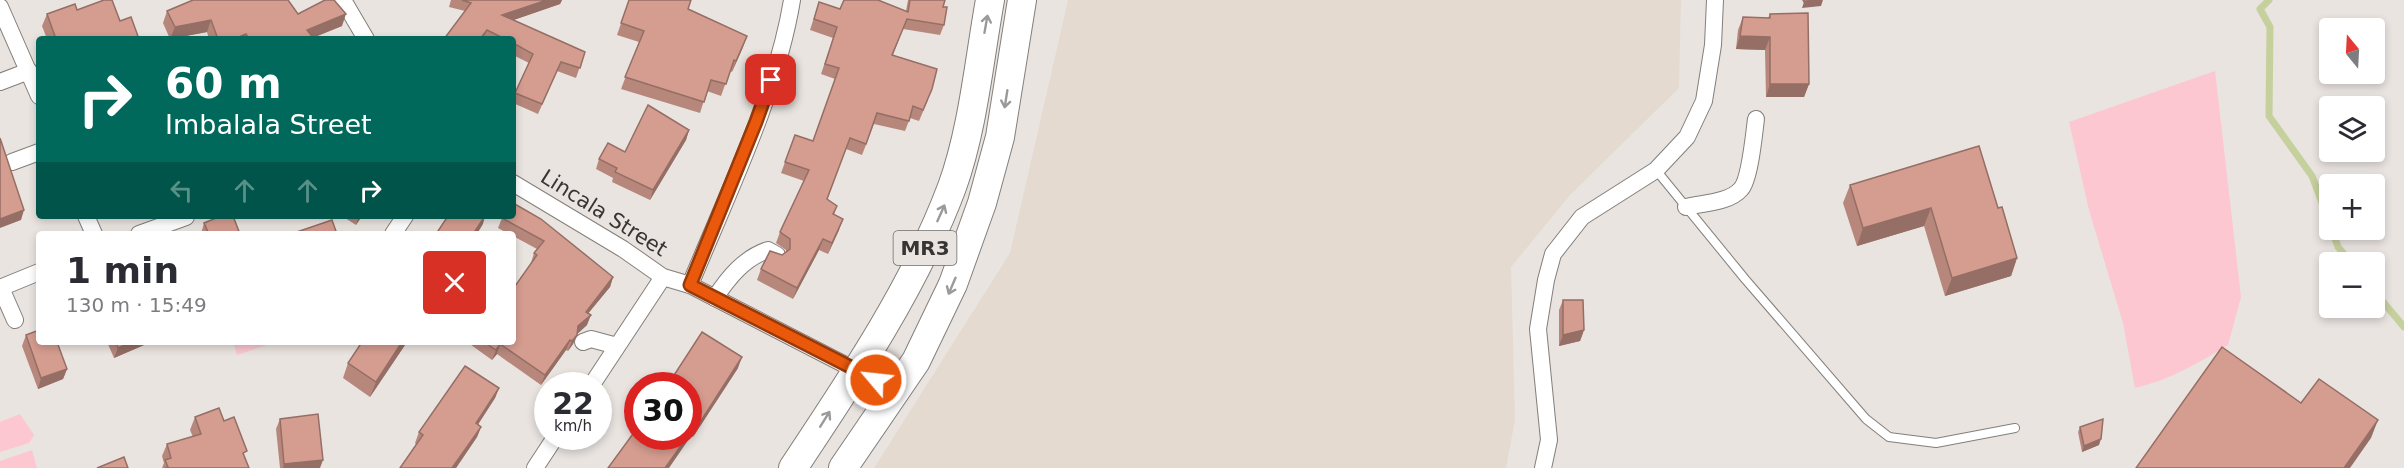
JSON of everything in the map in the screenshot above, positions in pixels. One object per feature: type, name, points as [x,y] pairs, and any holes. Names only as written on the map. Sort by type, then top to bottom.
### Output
[{"type":"highway","name":"MR3","points":[[793,468],[882,328],[925,249],[952,186],[966,136],[990,0]]},
{"type":"highway","name":"MR3","points":[[843,468],[916,362],[953,284],[982,203],[1000,137],[1022,0]]},
{"type":"street","points":[[690,285],[756,122],[787,32],[792,0]]},
{"type":"street","points":[[1543,468],[1550,440],[1538,329],[1553,254],[1582,217],[1656,170],[1687,137],[1704,101],[1713,45],[1715,0]]},
{"type":"street","points":[[347,2],[364,36]]},
{"type":"street","points":[[0,7],[36,88]]},
{"type":"street","points":[[0,82],[29,71]]},
{"type":"street","points":[[1686,207],[1723,199],[1741,190],[1754,142],[1756,119]]},
{"type":"street","points":[[12,162],[36,153]]},
{"type":"street","name":"Lincala Street","points":[[516,185],[623,249],[663,277],[690,285],[896,391]]},
{"type":"street","points":[[147,231],[180,219]]},
{"type":"street","points":[[715,298],[730,275],[747,261],[768,250],[777,255]]},
{"type":"street","points":[[15,320],[0,288],[36,273]]},
{"type":"street","points":[[600,372],[663,277]]},
{"type":"street","points":[[583,342],[591,339],[617,346]]},
{"type":"street","points":[[535,468],[547,450]]},
{"type":"lane","points":[[1656,170],[1866,419],[1889,437],[1936,443],[2015,429]]},
{"type":"shaded area","points":[[1068,0],[1681,0],[1679,88],[1570,195],[1511,267],[1515,420],[1506,468],[874,468],[1010,253]]},
{"type":"shaded area","points":[[2215,71],[2241,297],[2228,345],[2172,376],[2135,388],[2123,323],[2089,210],[2069,122]]},
{"type":"shaded area","points":[[234,345],[267,345],[237,355]]},
{"type":"shaded area","points":[[20,414],[34,435],[29,443],[0,452],[0,422]]},
{"type":"shaded area","points":[[32,450],[37,468],[0,468],[0,461]]},
{"type":"building","points":[[104,0],[112,0],[120,21],[131,17],[138,36],[55,36],[47,14],[75,4],[77,10]]},
{"type":"building","points":[[193,0],[288,0],[298,14],[325,0],[334,0],[346,14],[307,30],[312,36],[247,36],[246,34],[217,36],[211,20],[175,27],[167,11]]},
{"type":"building","points":[[462,0],[547,0],[502,15],[585,52],[580,68],[561,62],[542,104],[516,93],[533,54],[516,45],[516,36],[499,36],[487,30],[482,36],[446,36],[471,3]]},
{"type":"building","points":[[629,0],[691,0],[688,9],[747,36],[736,61],[734,60],[726,84],[711,80],[704,102],[625,77],[644,31],[621,23]]},
{"type":"building","points":[[844,0],[878,0],[908,12],[910,0],[945,0],[943,7],[947,7],[944,25],[907,19],[892,55],[937,69],[932,89],[923,110],[913,106],[909,121],[877,113],[866,144],[850,138],[827,199],[837,206],[833,214],[843,219],[832,243],[823,239],[797,288],[761,269],[770,251],[782,255],[790,249],[790,239],[780,232],[809,170],[785,162],[795,135],[813,141],[839,68],[825,64],[837,27],[814,19],[819,2],[840,9]]},
{"type":"building","points":[[1808,13],[1809,84],[1770,84],[1770,37],[1740,36],[1743,17],[1770,18],[1770,14]]},
{"type":"building","points":[[648,105],[689,130],[653,190],[615,172],[617,168],[599,159],[608,143],[625,152]]},
{"type":"building","points":[[0,138],[24,210],[0,219]]},
{"type":"building","points":[[1979,146],[1998,208],[2002,207],[2017,258],[1952,278],[1931,208],[1863,228],[1850,185]]},
{"type":"building","points":[[516,205],[541,219],[613,277],[586,312],[591,315],[578,326],[577,335],[572,341],[570,340],[547,372],[541,372],[501,345],[516,345],[516,285],[537,255],[534,253],[544,241],[504,219],[516,219]]},
{"type":"building","points":[[214,219],[234,219],[239,231],[208,231],[204,223]]},
{"type":"building","points":[[446,219],[483,219],[475,231],[438,231]]},
{"type":"building","points":[[332,220],[336,231],[300,231]]},
{"type":"building","points":[[1563,300],[1583,300],[1584,330],[1563,335]]},
{"type":"building","points":[[36,331],[36,345],[58,345],[67,369],[41,378],[26,335]]},
{"type":"building","points":[[702,332],[742,357],[702,419],[702,372],[676,372]]},
{"type":"building","points":[[360,345],[400,345],[376,382],[348,363]]},
{"type":"building","points":[[488,345],[499,345],[496,350]]},
{"type":"building","points":[[2222,347],[2301,403],[2319,379],[2378,420],[2344,468],[2136,468]]},
{"type":"building","points":[[465,366],[499,388],[476,423],[481,427],[452,468],[400,468],[423,435],[419,432]]},
{"type":"building","points":[[219,408],[224,421],[234,417],[247,451],[243,453],[249,468],[165,468],[168,467],[165,460],[171,458],[167,444],[201,434],[195,417]]},
{"type":"building","points":[[318,414],[323,460],[284,464],[280,419]]},
{"type":"building","points":[[2103,419],[2101,439],[2084,446],[2080,427]]},
{"type":"building","points":[[624,446],[624,450],[678,450],[665,468],[608,468]]},
{"type":"building","points":[[124,457],[128,468],[97,468]]},
{"type":"waterway","points":[[2269,0],[2260,9],[2270,27],[2269,116],[2312,176],[2319,195]]},
{"type":"waterway","points":[[2336,240],[2342,252]]},
{"type":"waterway","points":[[2385,304],[2404,327]]},
{"type":"route","points":[[771,80],[690,285],[876,380]]}]
